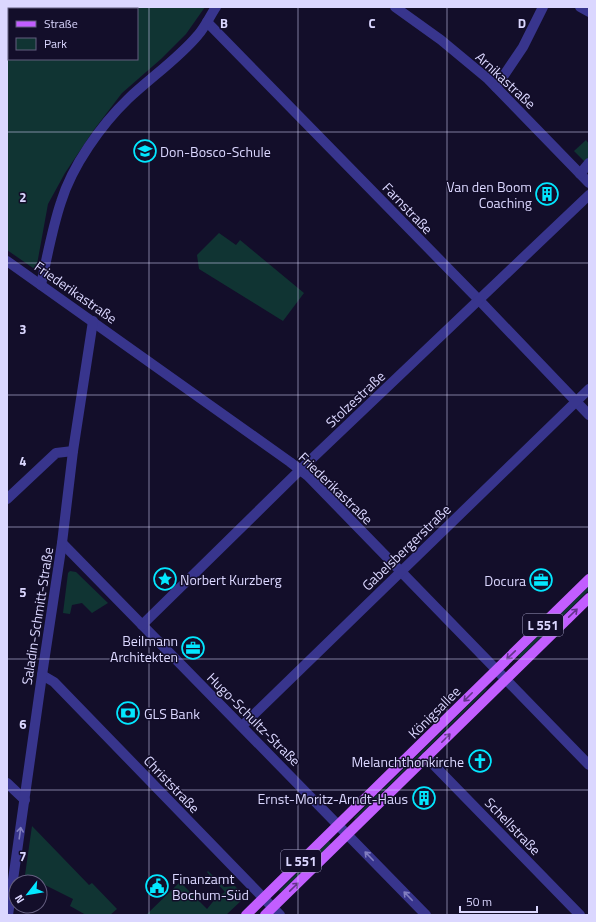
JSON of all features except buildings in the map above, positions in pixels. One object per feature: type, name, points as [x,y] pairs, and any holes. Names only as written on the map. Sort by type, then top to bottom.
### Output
[{"type":"main road","name":"Königsallee","points":[[246,915],[589,579]]},
{"type":"main road","name":"Königsallee","points":[[272,913],[348,834],[589,598]]},
{"type":"street","points":[[41,285],[52,231],[61,201],[70,180],[85,153],[102,127],[120,107],[186,48],[199,34],[216,7]]},
{"type":"street","name":"Arnikastraße","points":[[395,7],[441,40],[496,87],[589,183]]},
{"type":"street","points":[[496,87],[523,47],[543,7]]},
{"type":"street","points":[[580,7],[589,12]]},
{"type":"street","name":"Farnstraße","points":[[206,22],[479,300],[589,415]]},
{"type":"street","points":[[580,174],[589,163]]},
{"type":"street","name":"Stolzestraße","points":[[142,625],[300,470],[589,195]]},
{"type":"street","name":"Friederikastraße","points":[[7,261],[300,470],[589,765]]},
{"type":"street","name":"Saladin-Schmitt-Straße","points":[[14,874],[62,543],[73,451],[93,321]]},
{"type":"street","name":"Gabelsbergerstraße","points":[[242,726],[589,389]]},
{"type":"street","points":[[7,499],[56,453],[73,451]]},
{"type":"street","name":"Hugo-Schultz-Straße","points":[[62,543],[426,915]]},
{"type":"street","name":"Christstraße","points":[[42,675],[54,682],[263,898],[272,913]]},
{"type":"street","name":"Schellstraße","points":[[426,757],[580,915]]},
{"type":"street","points":[[9,788],[25,800]]},
{"type":"green space","points":[[205,7],[186,34],[161,59],[122,93],[93,131],[65,173],[48,204],[36,270],[7,250],[7,62],[8,60],[138,60],[138,8],[68,8]]},
{"type":"green space","points":[[586,140],[589,144],[589,166],[574,151]]},
{"type":"green space","points":[[219,233],[236,245],[240,240],[304,293],[283,321],[199,269],[197,255]]},
{"type":"green space","points":[[70,571],[76,572],[108,603],[92,613],[82,603],[72,605],[70,614],[63,613],[68,573]]},
{"type":"green space","points":[[589,586],[589,590],[520,658],[518,656]]},
{"type":"green space","points":[[486,688],[487,689],[355,819],[354,818]]},
{"type":"green space","points":[[32,826],[89,885],[92,883],[117,909],[110,915],[86,915],[70,906],[73,899],[48,886],[48,874],[25,874]]},
{"type":"green space","points":[[329,841],[331,844],[281,892],[279,891]]},
{"type":"green space","points":[[208,871],[224,887],[235,886],[244,896],[243,899],[226,915],[146,915],[180,882],[207,909],[216,898],[225,892],[207,872]]},
{"type":"place","name":"Don-Bosco-Schule","points":[[145,151]]},
{"type":"place","name":"Van den Boom Coaching","points":[[547,194]]},
{"type":"place","name":"Norbert Kurzberg","points":[[165,579]]},
{"type":"place","name":"Docura","points":[[541,580]]},
{"type":"place","name":"Beilmann Architekten","points":[[193,648]]},
{"type":"place","name":"GLS Bank","points":[[128,713]]},
{"type":"place","name":"Melanchthonkirche","points":[[480,761]]},
{"type":"place","name":"Ernst-Moritz-Arndt-Haus","points":[[424,798]]},
{"type":"place","name":"Finanzamt Bochum-Süd","points":[[157,886]]}]
